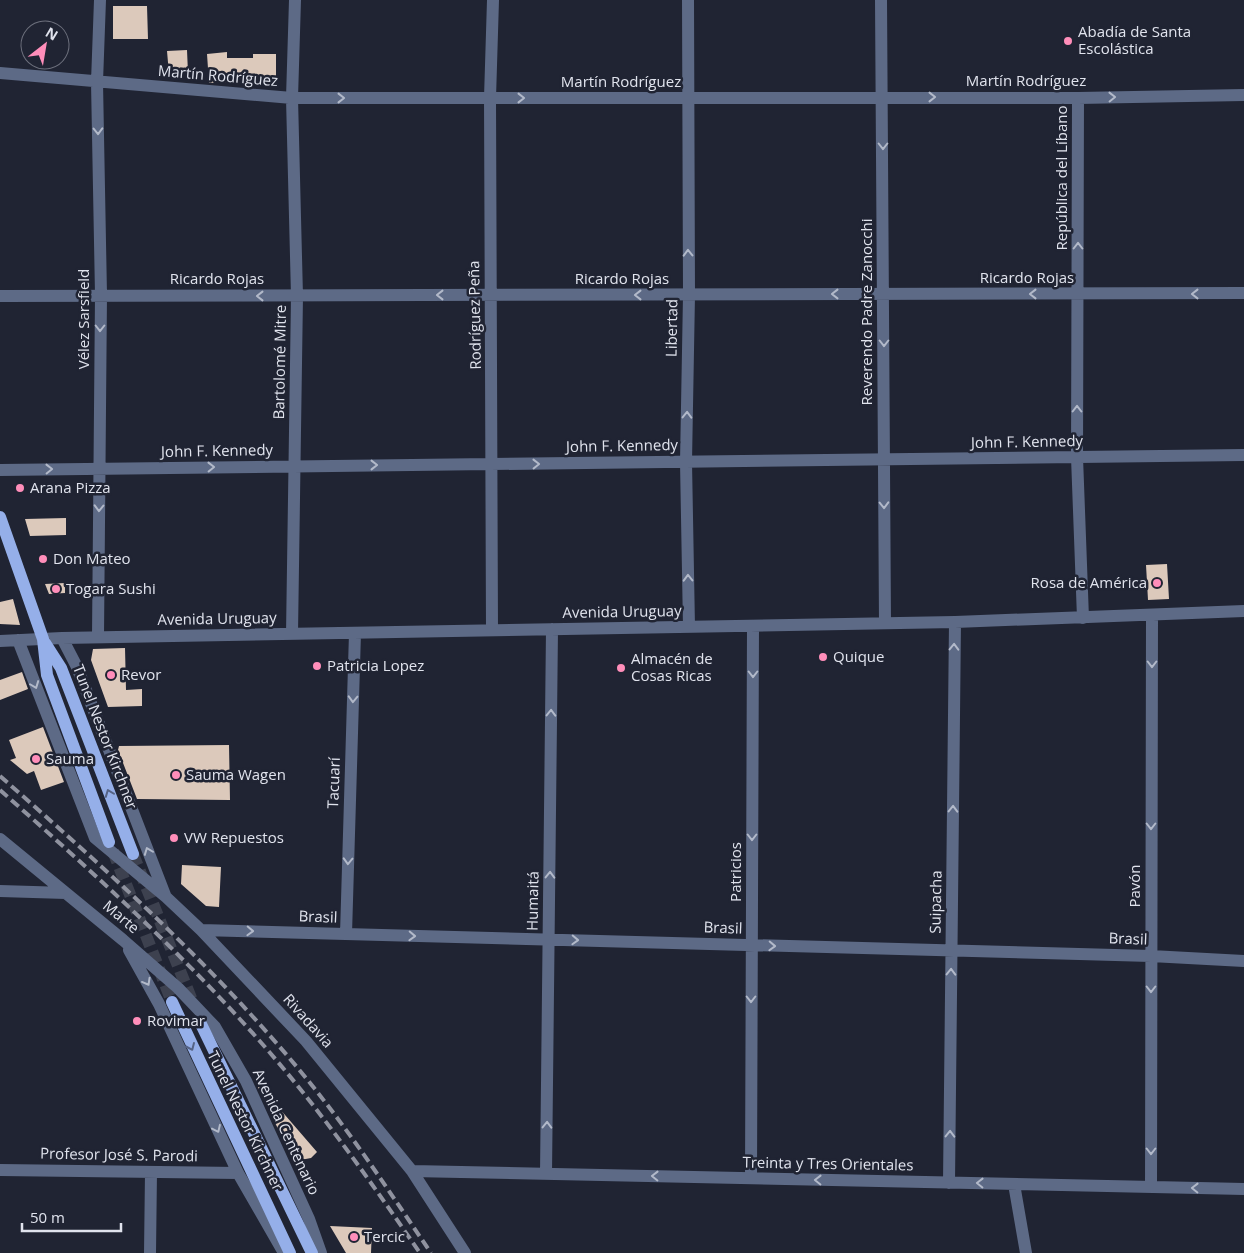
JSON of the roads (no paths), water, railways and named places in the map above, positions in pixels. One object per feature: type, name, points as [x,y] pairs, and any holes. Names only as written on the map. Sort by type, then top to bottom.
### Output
[{"type":"main road","points":[[0,517],[43,639],[47,675],[109,842]]},
{"type":"main road","name":"Tunel Nestor Kirchner","points":[[43,639],[61,668],[133,854]]},
{"type":"main road","name":"Tunel Nestor Kirchner","points":[[172,1002],[290,1253]]},
{"type":"main road","name":"Tunel Nestor Kirchner","points":[[200,1022],[312,1253]]},
{"type":"street","name":"Vélez Sarsfield","points":[[98,637],[101,296],[97,82],[100,0]]},
{"type":"street","name":"Bartolomé Mitre","points":[[292,634],[297,296],[292,98],[295,0]]},
{"type":"street","name":"Rodríguez Peña","points":[[492,630],[493,464],[490,98],[493,0]]},
{"type":"street","name":"Libertad","points":[[688,0],[689,295],[686,462],[689,627]]},
{"type":"street","name":"Reverendo Padre Zanocchi","points":[[881,0],[885,623]]},
{"type":"street","name":"Martín Rodríguez","points":[[0,73],[292,98],[1078,98],[1244,95]]},
{"type":"street","name":"República del Líbano","points":[[1078,98],[1077,457],[1083,618]]},
{"type":"street","name":"Ricardo Rojas","points":[[0,296],[1244,294]]},
{"type":"street","name":"John F. Kennedy","points":[[0,470],[1244,455]]},
{"type":"street","name":"Avenida Uruguay","points":[[0,641],[98,637],[955,622],[1244,611]]},
{"type":"street","name":"Pavón","points":[[1151,1187],[1152,615]]},
{"type":"street","name":"Suipacha","points":[[950,1183],[955,622]]},
{"type":"street","name":"Patricios","points":[[751,1178],[753,626]]},
{"type":"street","name":"Humaitá","points":[[546,1174],[552,629]]},
{"type":"street","name":"Tacuarí","points":[[346,934],[354,633]]},
{"type":"street","points":[[62,638],[77,667],[166,897]]},
{"type":"street","name":"Rivadavia","points":[[18,640],[95,838],[166,897],[201,930],[306,1041],[412,1171],[465,1253]]},
{"type":"street","name":"Marte","points":[[0,839],[178,988],[215,1027]]},
{"type":"street","points":[[0,891],[66,893]]},
{"type":"street","name":"Brasil","points":[[201,930],[1151,956],[1244,961]]},
{"type":"street","points":[[122,940],[159,1004],[238,1173],[284,1253]]},
{"type":"street","points":[[159,1004],[163,991],[169,987],[178,988]]},
{"type":"street","name":"Avenida Centenario","points":[[215,1027],[246,1081],[309,1219],[321,1253]]},
{"type":"street","name":"Profesor José S. Parodi","points":[[0,1170],[238,1173]]},
{"type":"street","name":"Treinta y Tres Orientales","points":[[412,1171],[1244,1189]]},
{"type":"street","points":[[150,1253],[151,1172]]},
{"type":"street","points":[[1014,1184],[1026,1253]]},
{"type":"tunnel","points":[[113,851],[172,1002]]},
{"type":"tunnel","points":[[133,854],[193,1003]]},
{"type":"railway","points":[[0,776],[120,884],[235,997],[306,1078],[339,1120],[431,1253]]},
{"type":"railway","points":[[0,790],[127,906],[219,996],[272,1055],[316,1109],[420,1253]]},
{"type":"place","name":"Abadía de Santa Escolástica","points":[[1068,41]]},
{"type":"place","name":"Arana Pizza","points":[[20,488]]},
{"type":"place","name":"Don Mateo","points":[[43,559]]},
{"type":"place","name":"Rosa de América","points":[[1157,583]]},
{"type":"place","name":"Togara Sushi","points":[[56,589]]},
{"type":"place","name":"Quique","points":[[823,657]]},
{"type":"place","name":"Patricia Lopez","points":[[317,666]]},
{"type":"place","name":"Almacén de Cosas Ricas","points":[[621,668]]},
{"type":"place","name":"Revor","points":[[111,675]]},
{"type":"place","name":"Sauma","points":[[36,759]]},
{"type":"place","name":"Sauma Wagen","points":[[176,775]]},
{"type":"place","name":"VW Repuestos","points":[[174,838]]},
{"type":"place","name":"Rovimar","points":[[137,1021]]},
{"type":"place","name":"Tercic","points":[[354,1237]]}]
